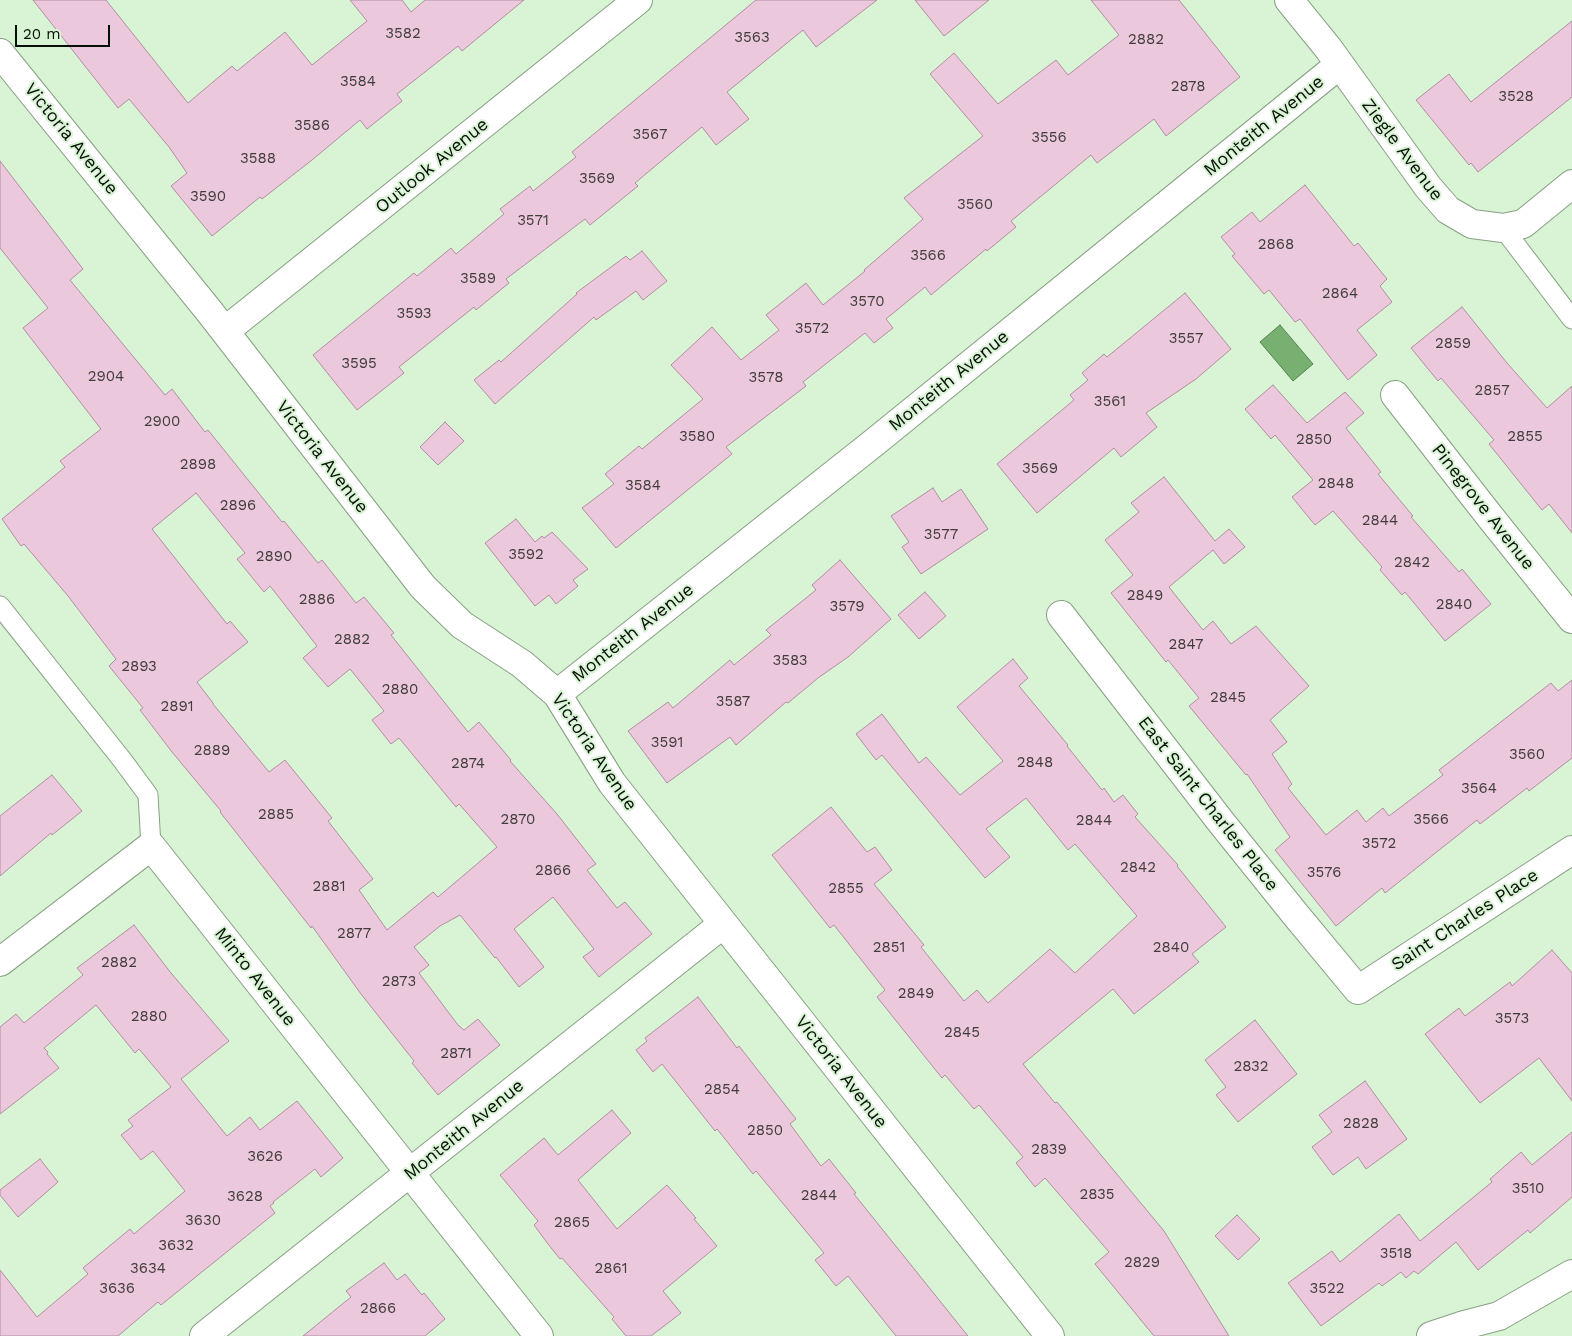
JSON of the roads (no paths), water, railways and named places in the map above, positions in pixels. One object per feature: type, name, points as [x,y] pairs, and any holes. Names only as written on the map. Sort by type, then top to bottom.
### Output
[{"type":"street","name":"Outlook Avenue","points":[[225,331],[638,0]]},
{"type":"street","name":"Ziegle Avenue","points":[[1289,0],[1328,48],[1428,187],[1448,210],[1472,224],[1503,228]]},
{"type":"street","name":"Victoria Avenue","points":[[0,53],[225,331],[423,587],[462,625],[522,664],[557,694],[612,783],[1050,1336]]},
{"type":"street","name":"Monteith Avenue","points":[[557,694],[883,434],[1339,65]]},
{"type":"street","points":[[1503,228],[1524,224],[1572,184]]},
{"type":"street","name":"Pinegrove Avenue","points":[[1395,395],[1490,518],[1572,619]]},
{"type":"street","name":"East Saint Charles Place","points":[[1061,615],[1221,822],[1358,990]]},
{"type":"street","points":[[0,962],[151,846]]},
{"type":"street","name":"Minto Avenue","points":[[151,846],[539,1336]]},
{"type":"street","name":"Saint Charles Place","points":[[1358,990],[1572,850]]},
{"type":"street","name":"Monteith Avenue","points":[[204,1336],[723,924]]},
{"type":"street","points":[[1430,1336],[1464,1324],[1500,1316],[1572,1274]]},
{"type":"lane","points":[[1503,228],[1572,319]]},
{"type":"lane","points":[[0,606],[124,761],[148,795],[151,846]]}]
